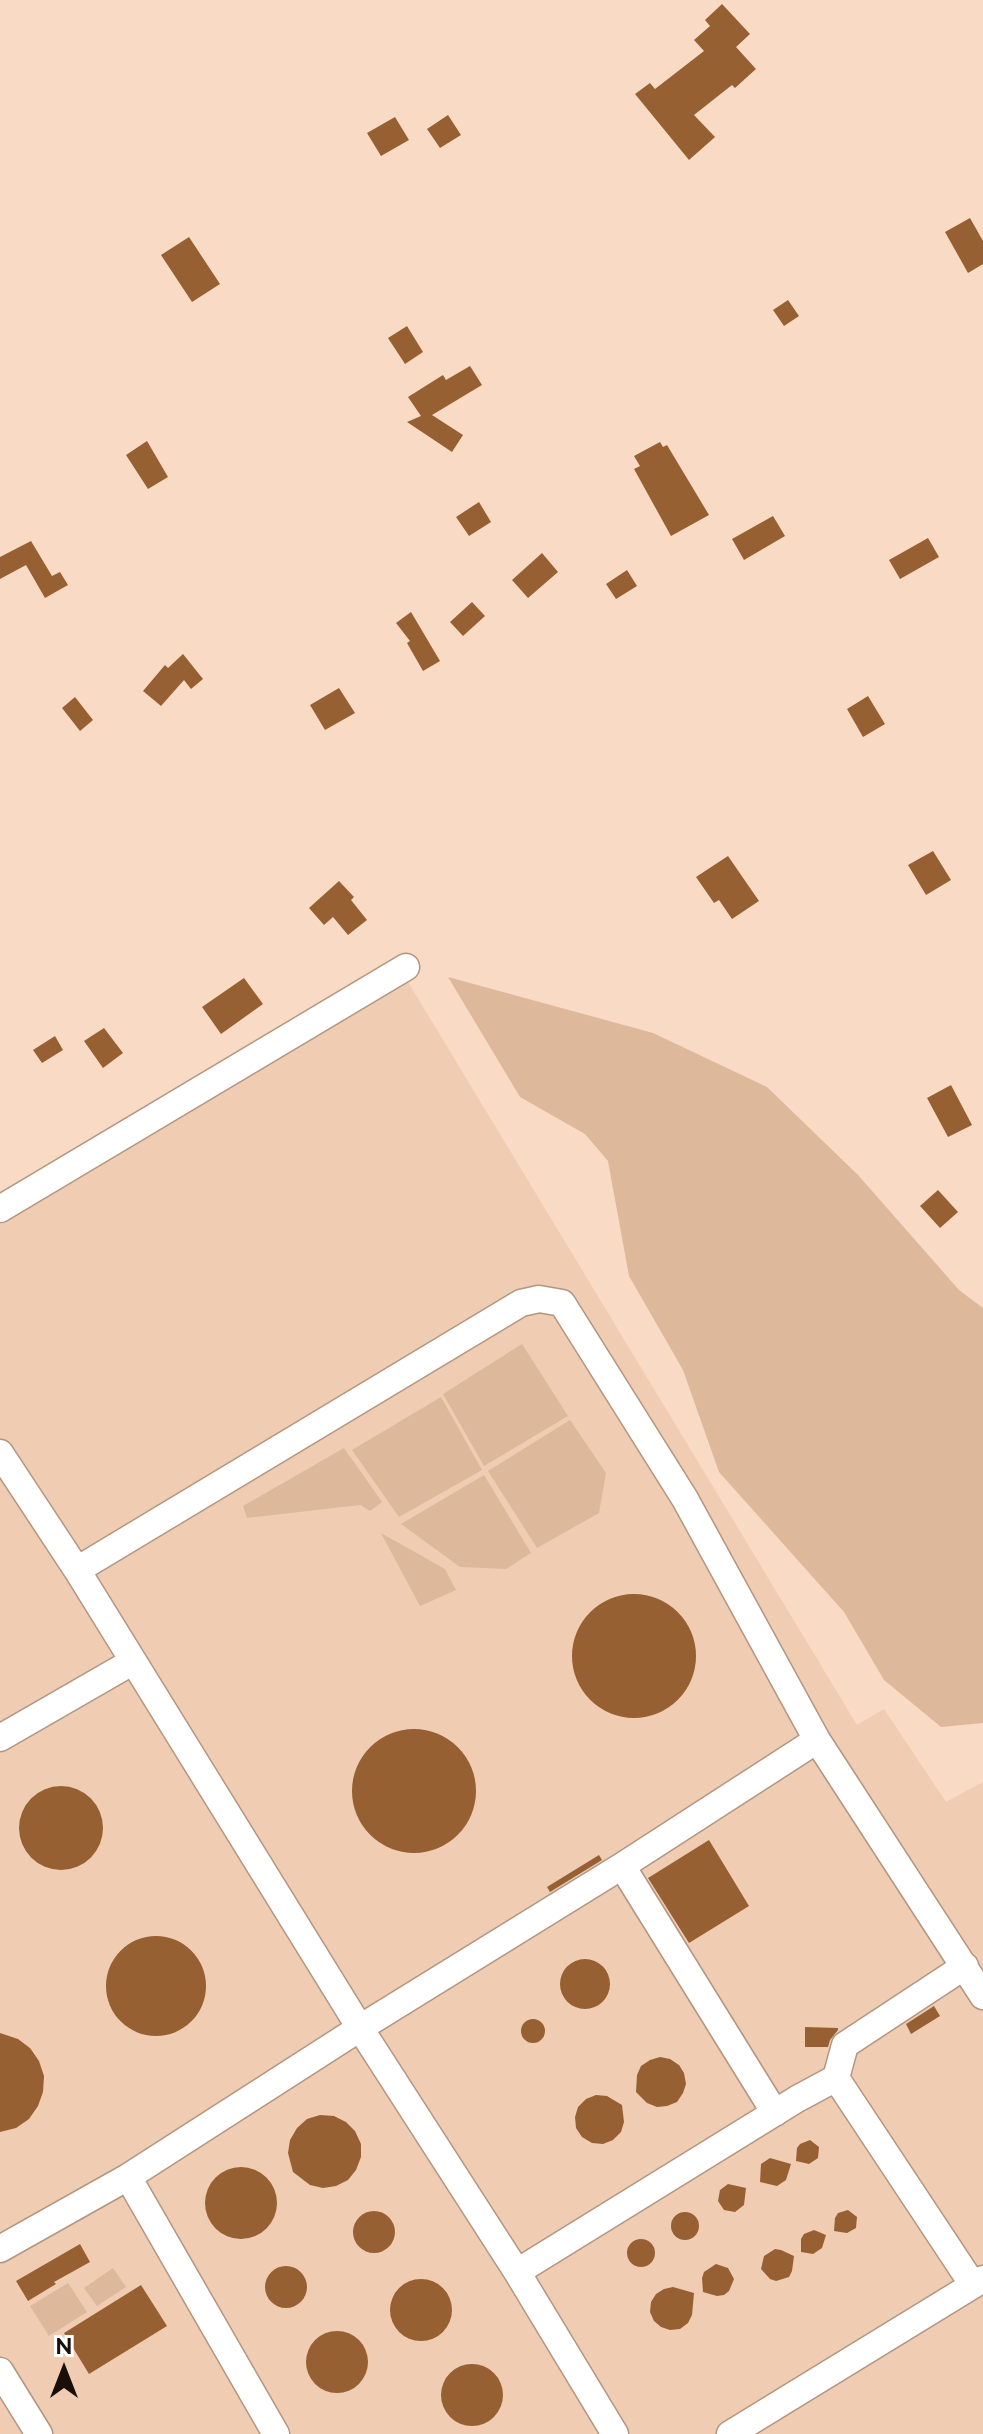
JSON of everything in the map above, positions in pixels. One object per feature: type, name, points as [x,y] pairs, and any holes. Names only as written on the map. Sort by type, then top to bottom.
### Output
[{"type":"street","points":[[0,1209],[406,967]]},
{"type":"street","points":[[77,1570],[521,1303],[539,1299],[562,1303],[685,1499],[817,1740],[983,1996]]},
{"type":"street","points":[[0,1453],[77,1570],[360,2028],[517,2272],[615,2434]]},
{"type":"street","points":[[0,1738],[132,1662]]},
{"type":"street","points":[[0,2249],[128,2177],[817,1740]]},
{"type":"street","points":[[622,1866],[775,2113]]},
{"type":"street","points":[[517,2272],[836,2078],[845,2045],[965,1966]]},
{"type":"street","points":[[730,2434],[978,2282],[836,2078]]},
{"type":"street","points":[[128,2177],[276,2434]]},
{"type":"street","points":[[0,2371],[39,2434]]},
{"type":"shaded area","points":[[405,977],[857,1725],[884,1709],[946,1802],[983,1782],[983,2434],[0,2434],[0,1225]]},
{"type":"shaded area","points":[[448,977],[653,1033],[767,1087],[858,1175],[959,1290],[983,1308],[983,1723],[941,1727],[884,1680],[844,1612],[719,1472],[683,1370],[629,1276],[608,1161],[585,1134],[520,1097]]},
{"type":"shaded area","points":[[522,1344],[568,1416],[484,1466],[443,1394]]},
{"type":"shaded area","points":[[441,1397],[482,1470],[399,1517],[352,1450]]},
{"type":"shaded area","points":[[570,1420],[606,1473],[599,1513],[537,1548],[488,1471]]},
{"type":"shaded area","points":[[344,1448],[382,1502],[370,1511],[360,1505],[247,1518],[243,1506]]},
{"type":"shaded area","points":[[484,1475],[531,1553],[506,1569],[460,1567],[401,1524]]},
{"type":"shaded area","points":[[381,1533],[445,1569],[456,1590],[420,1606]]},
{"type":"shaded area","points":[[113,2268],[126,2287],[97,2306],[84,2288]]},
{"type":"shaded area","points":[[68,2283],[87,2312],[49,2336],[30,2306]]},
{"type":"building","points":[[722,4],[750,34],[736,47],[756,69],[735,88],[732,85],[694,115],[715,137],[689,160],[635,94],[650,83],[655,89],[704,51],[694,40],[710,26],[705,20]]},
{"type":"building","points":[[448,115],[461,135],[440,148],[427,129]]},
{"type":"building","points":[[395,117],[409,140],[381,156],[367,133]]},
{"type":"building","points":[[970,218],[983,241],[983,264],[968,273],[945,232]]},
{"type":"building","points":[[189,237],[220,284],[192,302],[161,255]]},
{"type":"building","points":[[788,300],[799,316],[784,326],[773,310]]},
{"type":"building","points":[[407,326],[423,352],[405,364],[388,338]]},
{"type":"building","points":[[470,366],[482,385],[432,415],[463,435],[452,452],[407,422],[421,416],[408,397],[443,375],[446,380]]},
{"type":"building","points":[[147,441],[168,477],[148,489],[126,455]]},
{"type":"building","points":[[660,442],[663,447],[667,445],[709,515],[671,536],[634,469],[640,466],[634,456]]},
{"type":"building","points":[[479,502],[491,522],[469,536],[456,517]]},
{"type":"building","points":[[773,516],[785,536],[744,560],[732,539]]},
{"type":"building","points":[[928,538],[939,557],[900,579],[889,560]]},
{"type":"building","points":[[31,541],[52,576],[60,572],[68,585],[45,598],[26,565],[0,579],[0,557]]},
{"type":"building","points":[[542,553],[558,572],[528,598],[512,580]]},
{"type":"building","points":[[627,570],[637,586],[616,599],[606,584]]},
{"type":"building","points":[[472,602],[485,616],[463,636],[450,622]]},
{"type":"building","points":[[411,612],[440,661],[423,671],[407,643],[410,641],[396,623]]},
{"type":"building","points":[[183,654],[203,679],[191,689],[184,680],[161,706],[143,691],[165,665],[168,668]]},
{"type":"building","points":[[339,688],[355,713],[325,730],[310,705]]},
{"type":"building","points":[[868,696],[885,724],[863,737],[847,709]]},
{"type":"building","points":[[75,697],[93,720],[80,731],[62,708]]},
{"type":"building","points":[[933,851],[951,880],[926,895],[908,865]]},
{"type":"building","points":[[728,856],[759,901],[732,919],[719,900],[714,903],[696,877]]},
{"type":"building","points":[[339,881],[354,897],[351,900],[367,920],[348,935],[333,917],[324,925],[309,908]]},
{"type":"building","points":[[244,978],[263,1004],[221,1034],[202,1007]]},
{"type":"building","points":[[104,1028],[123,1053],[103,1068],[84,1041]]},
{"type":"building","points":[[55,1036],[63,1050],[42,1063],[33,1050]]},
{"type":"building","points":[[951,1085],[972,1125],[948,1137],[927,1098]]},
{"type":"building","points":[[938,1190],[958,1212],[940,1228],[920,1206]]},
{"type":"building","points":[[634,1594],[658,1599],[678,1612],[691,1632],[696,1656],[691,1680],[678,1700],[658,1713],[634,1718],[610,1713],[590,1700],[577,1680],[572,1656],[577,1632],[590,1612],[610,1599]]},
{"type":"building","points":[[414,1729],[438,1734],[458,1747],[471,1767],[476,1791],[471,1815],[458,1835],[438,1848],[414,1853],[390,1848],[370,1835],[357,1815],[352,1791],[357,1767],[370,1747],[390,1734]]},
{"type":"building","points":[[61,1786],[77,1789],[91,1798],[100,1812],[103,1828],[100,1844],[91,1858],[77,1867],[61,1870],[45,1867],[31,1858],[22,1844],[19,1828],[22,1812],[31,1798],[45,1789]]},
{"type":"building","points":[[709,1840],[749,1906],[689,1943],[648,1878]]},
{"type":"building","points":[[599,1855],[602,1860],[550,1892],[547,1887]]},
{"type":"building","points":[[156,1936],[175,1940],[191,1951],[202,1967],[206,1986],[202,2005],[191,2021],[175,2032],[156,2036],[137,2032],[121,2021],[110,2005],[106,1986],[110,1967],[121,1951],[137,1940]]},
{"type":"building","points":[[585,1959],[603,1966],[610,1984],[603,2002],[585,2009],[567,2002],[560,1984],[567,1966]]},
{"type":"building","points":[[934,2006],[940,2016],[911,2034],[906,2024]]},
{"type":"building","points":[[533,2019],[541,2023],[545,2031],[541,2039],[533,2043],[525,2039],[521,2031],[525,2023]]},
{"type":"building","points":[[805,2027],[838,2030],[828,2047],[805,2047]]},
{"type":"building","points":[[0,2033],[18,2039],[30,2048],[44,2076],[43,2092],[29,2119],[16,2128],[0,2132]]},
{"type":"building","points":[[660,2057],[679,2065],[686,2084],[677,2102],[657,2107],[647,2103],[636,2092],[637,2075],[641,2066]]},
{"type":"building","points":[[596,2095],[607,2096],[622,2105],[624,2122],[621,2132],[603,2144],[592,2143],[582,2137],[576,2128],[578,2107]]},
{"type":"building","points":[[320,2115],[334,2116],[346,2122],[361,2144],[361,2157],[348,2180],[323,2188],[310,2185],[293,2172],[288,2153],[290,2140],[297,2128],[307,2119]]},
{"type":"building","points":[[810,2140],[819,2147],[818,2158],[809,2164],[796,2161],[797,2148]]},
{"type":"building","points":[[770,2158],[791,2164],[786,2180],[777,2186],[760,2182],[761,2164]]},
{"type":"building","points":[[241,2167],[267,2177],[277,2203],[267,2229],[241,2239],[215,2229],[205,2203],[215,2177]]},
{"type":"building","points":[[728,2184],[746,2188],[744,2205],[735,2212],[724,2210],[718,2201],[720,2190]]},
{"type":"building","points":[[848,2210],[857,2217],[856,2228],[847,2233],[834,2231],[838,2213]]},
{"type":"building","points":[[374,2211],[389,2217],[395,2232],[389,2247],[374,2253],[359,2247],[353,2232],[359,2217]]},
{"type":"building","points":[[685,2212],[695,2216],[699,2226],[695,2236],[685,2240],[675,2236],[671,2226],[675,2216]]},
{"type":"building","points":[[814,2230],[826,2235],[822,2248],[813,2254],[801,2252],[801,2239],[804,2234]]},
{"type":"building","points":[[641,2239],[651,2243],[655,2253],[651,2263],[641,2267],[631,2263],[627,2253],[631,2243]]},
{"type":"building","points":[[80,2244],[90,2262],[28,2301],[16,2281]]},
{"type":"building","points":[[775,2249],[794,2256],[789,2277],[776,2281],[761,2269],[764,2256]]},
{"type":"building","points":[[716,2264],[728,2268],[734,2279],[729,2291],[717,2296],[703,2292],[702,2278],[704,2272]]},
{"type":"building","points":[[286,2266],[301,2272],[307,2287],[301,2302],[286,2308],[271,2302],[265,2287],[271,2272]]},
{"type":"building","points":[[421,2279],[443,2288],[452,2310],[443,2332],[421,2341],[399,2332],[390,2310],[399,2288]]},
{"type":"building","points":[[141,2285],[167,2326],[89,2374],[64,2333]]},
{"type":"building","points":[[673,2287],[694,2293],[688,2323],[680,2329],[670,2330],[654,2321],[650,2312],[656,2294]]},
{"type":"building","points":[[337,2331],[359,2340],[368,2362],[359,2384],[337,2393],[315,2384],[306,2362],[315,2340]]},
{"type":"building","points":[[472,2364],[494,2373],[503,2395],[494,2417],[472,2426],[450,2417],[441,2395],[450,2373]]}]
